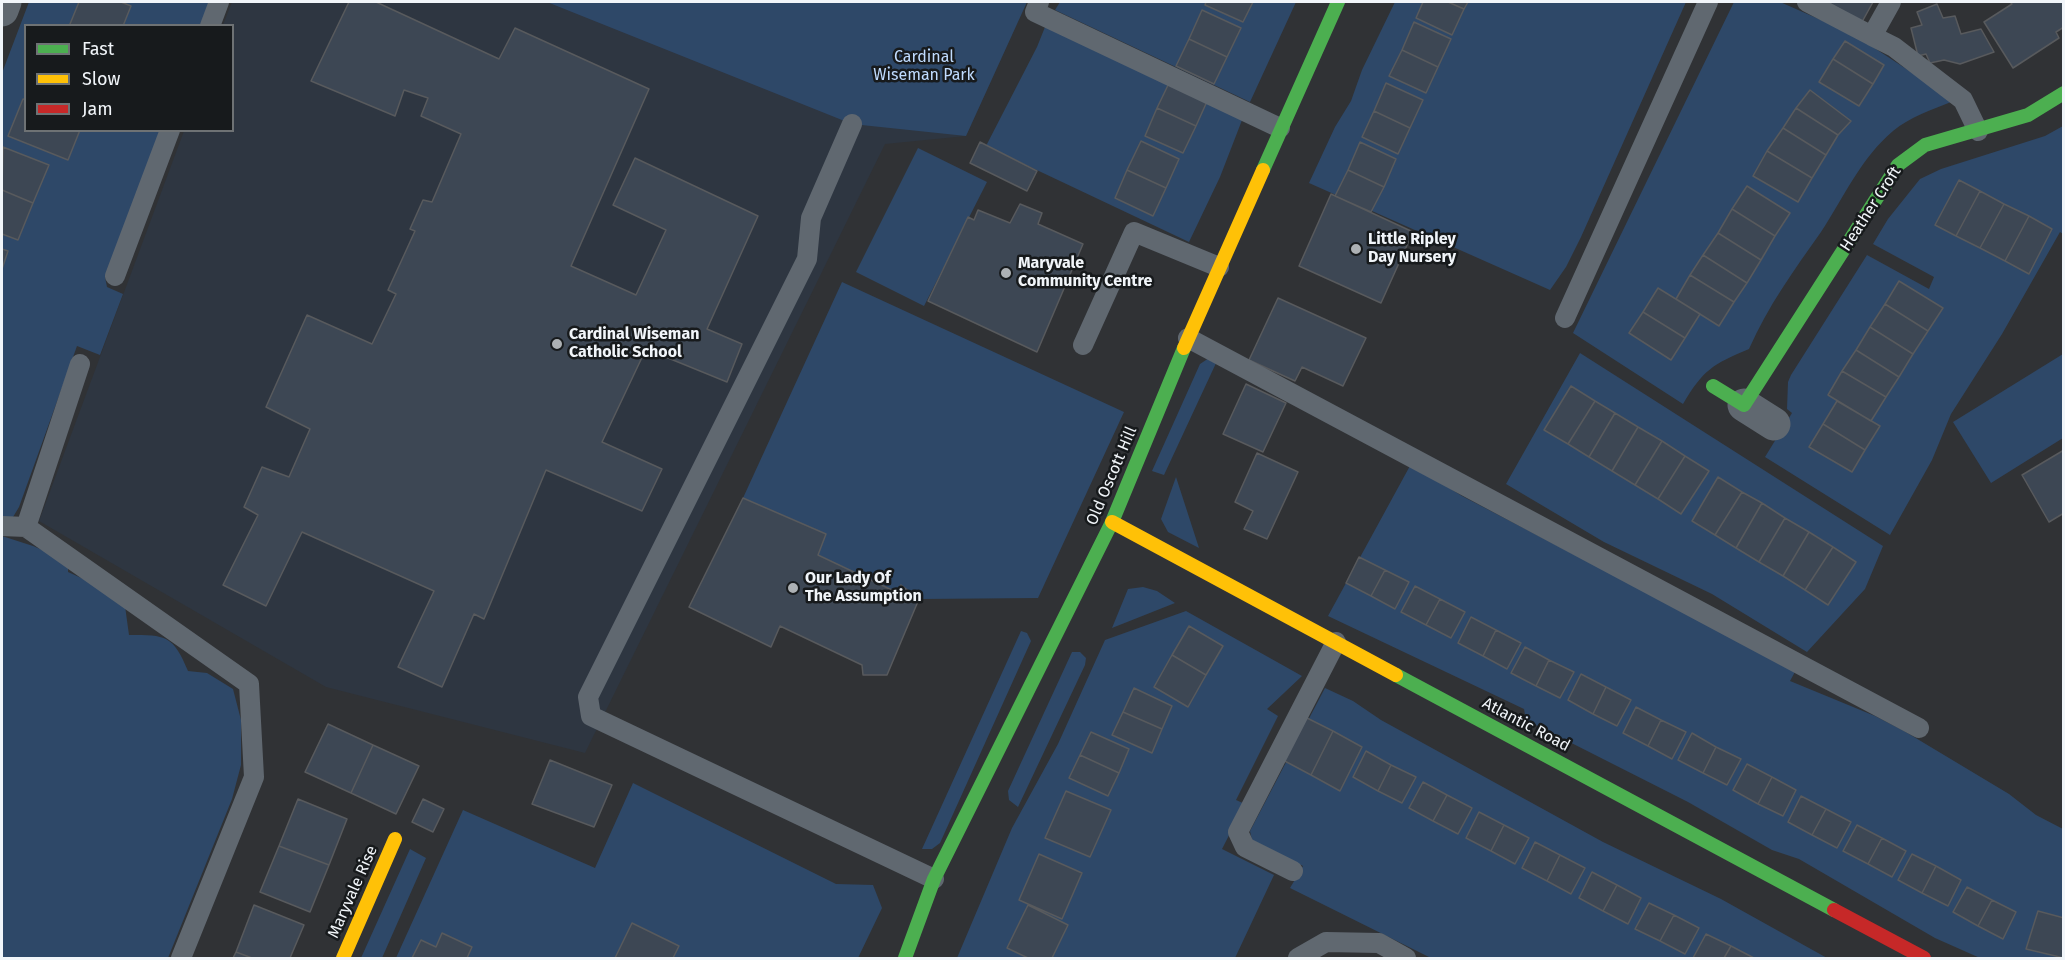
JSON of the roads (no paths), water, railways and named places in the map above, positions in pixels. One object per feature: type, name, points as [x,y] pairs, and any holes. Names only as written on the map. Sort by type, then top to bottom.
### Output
[{"type":"street","points":[[2,10],[5,2]]},
{"type":"street","name":"Old Oscott Hill","points":[[905,958],[934,879],[1112,522],[1188,338],[1338,2]]},
{"type":"street","name":"Heather Croft","points":[[1744,405],[1898,165],[1925,145],[2028,115],[2064,93]]},
{"type":"street","points":[[1713,386],[1774,424]]},
{"type":"street","name":"Atlantic Road","points":[[1112,522],[1924,958]]},
{"type":"street","name":"Maryvale Rise","points":[[343,958],[395,839]]},
{"type":"lane","points":[[211,24],[219,2]]},
{"type":"lane","points":[[1039,2],[1035,12],[1280,128]]},
{"type":"lane","points":[[1565,318],[1708,2]]},
{"type":"lane","points":[[1807,2],[1894,47],[1963,100],[1977,131]]},
{"type":"lane","points":[[1872,36],[1891,2]]},
{"type":"lane","points":[[852,124],[810,218],[807,259],[588,698],[591,716],[934,879]]},
{"type":"lane","points":[[115,276],[169,132]]},
{"type":"lane","points":[[1083,345],[1134,232],[1219,267]]},
{"type":"lane","points":[[1188,338],[1919,728]]},
{"type":"lane","points":[[26,527],[80,364]]},
{"type":"lane","points":[[2,526],[26,527],[249,684],[254,777],[182,958]]},
{"type":"lane","points":[[1293,872],[1245,847],[1238,832],[1336,642]]},
{"type":"lane","points":[[1298,958],[1326,942],[1379,943],[1406,958]]},
{"type":"place","name":"Little Ripley Day Nursery","points":[[1356,249]]},
{"type":"place","name":"Maryvale Community Centre","points":[[1006,273]]},
{"type":"place","name":"Cardinal Wiseman Catholic School","points":[[557,344]]},
{"type":"place","name":"Our Lady Of The Assumption","points":[[793,588]]},
{"type":"park label","name":"Cardinal Wiseman Park","points":[[924,67]]}]
